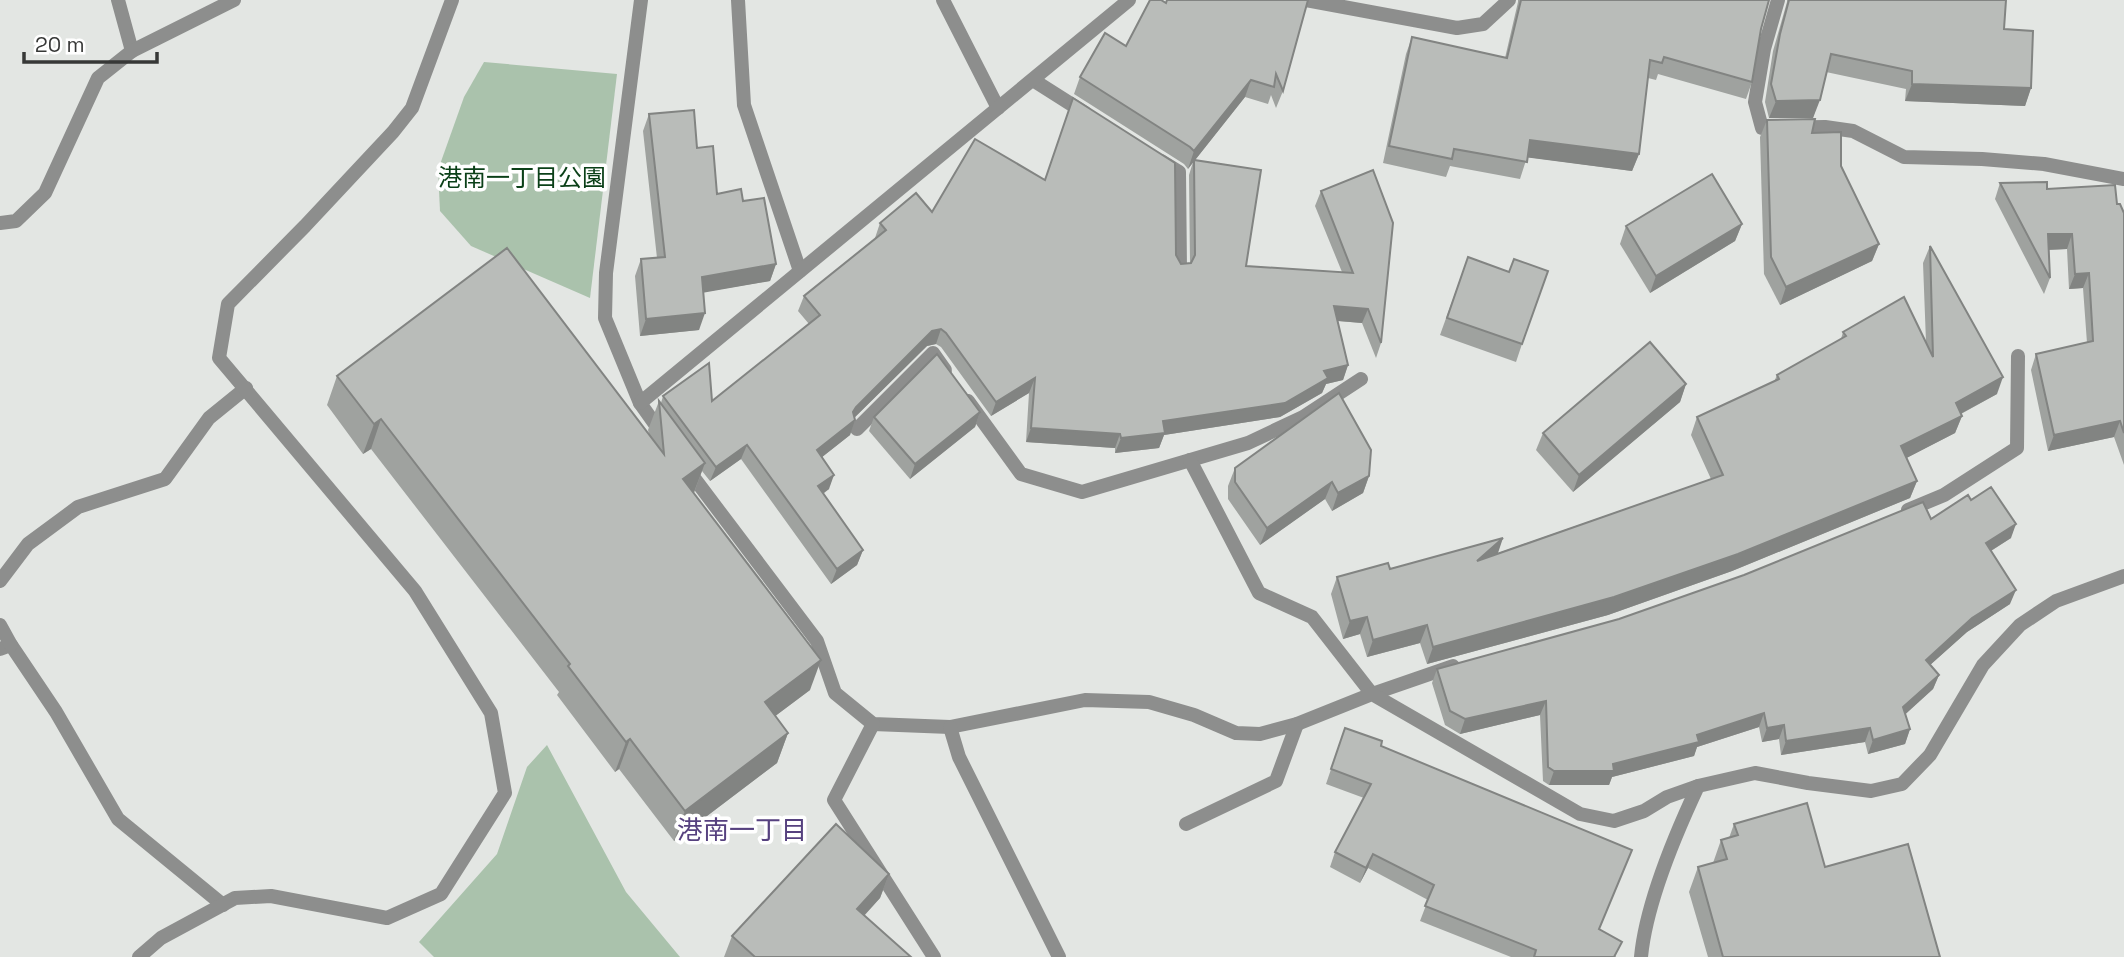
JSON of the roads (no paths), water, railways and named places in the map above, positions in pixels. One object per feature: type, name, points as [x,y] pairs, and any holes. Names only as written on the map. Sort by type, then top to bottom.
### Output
[{"type":"street","points":[[118,0],[132,51]]},
{"type":"street","points":[[0,223],[16,221],[45,192],[98,78],[132,51],[234,0]]},
{"type":"street","points":[[139,957],[161,938],[235,898],[271,895],[387,918],[441,894],[505,793],[491,713],[415,591],[219,358],[228,304],[305,226],[412,108],[452,0]]},
{"type":"street","points":[[641,0],[606,273],[605,318],[639,403],[817,641],[835,693],[873,724],[950,727],[1085,700],[1149,702],[1194,715],[1236,733],[1260,734],[1297,724],[1372,694],[1466,663]]},
{"type":"street","points":[[738,0],[744,104],[800,271]]},
{"type":"street","points":[[943,0],[998,108]]},
{"type":"street","points":[[639,403],[1129,0]]},
{"type":"street","points":[[1306,0],[1457,28],[1483,24],[1509,0]]},
{"type":"street","points":[[1778,0],[1764,49],[1755,102],[1762,128],[1825,127],[1853,131],[1904,157],[2045,164],[2124,179]]},
{"type":"street","points":[[1033,80],[1100,122]]},
{"type":"street","points":[[1145,151],[1179,172],[1180,270]]},
{"type":"street","points":[[857,429],[933,353],[1021,474],[1082,492],[1248,443],[1292,423],[1361,379]]},
{"type":"street","points":[[1898,514],[1944,495],[2017,448],[2018,356]]},
{"type":"street","points":[[0,581],[28,544],[78,507],[164,479],[209,418],[246,388]]},
{"type":"street","points":[[1190,460],[1259,593],[1312,617],[1372,694],[1580,814],[1614,821],[1644,811],[1667,797],[1698,786],[1755,773],[1871,791],[1902,784],[1930,755],[1983,665],[2020,625],[2056,601],[2124,576]]},
{"type":"street","points":[[0,625],[6,647],[56,712],[118,819],[223,905]]},
{"type":"street","points":[[873,724],[834,800],[934,957]]},
{"type":"street","points":[[1186,824],[1276,781],[1297,724]]},
{"type":"street","points":[[950,727],[959,757],[1059,957]]},
{"type":"street","points":[[1641,957],[1643,933],[1678,830],[1698,786]]},
{"type":"district","name":"港南一丁目","points":[[742,830]]},
{"type":"park label","name":"港南一丁目公園","points":[[522,178]]}]
